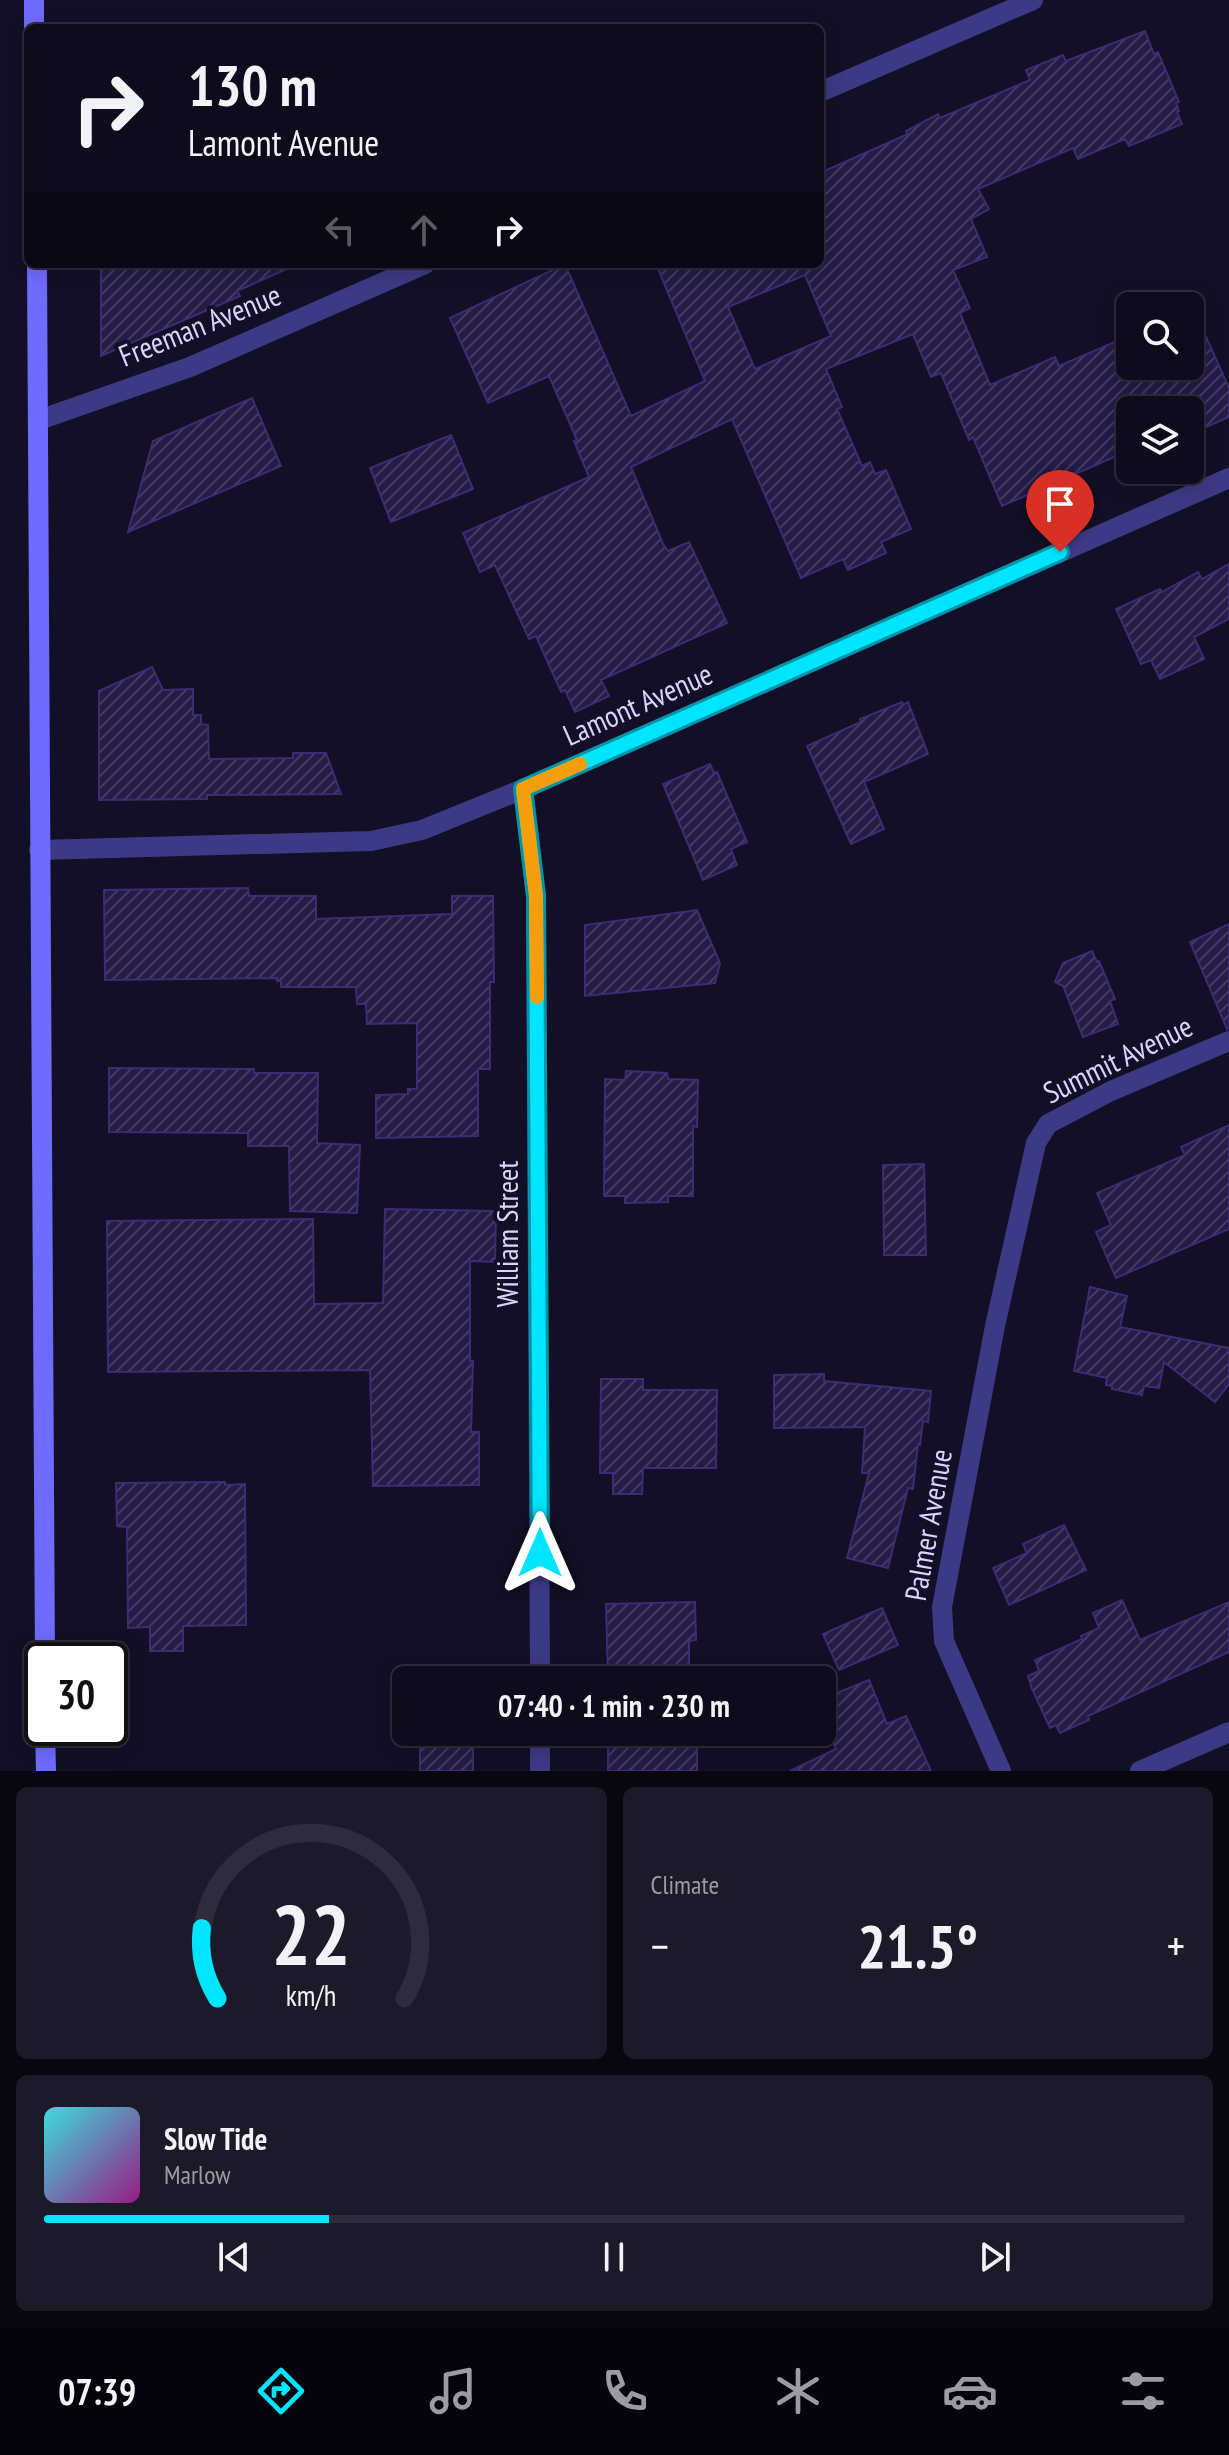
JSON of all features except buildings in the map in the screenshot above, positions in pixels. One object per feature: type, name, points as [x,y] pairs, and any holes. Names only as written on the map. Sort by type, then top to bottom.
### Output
[{"type":"main road","points":[[34,0],[34,24]]},
{"type":"main road","points":[[37,268],[45,1642]]},
{"type":"main road","points":[[45,1746],[46,1771]]},
{"type":"street","points":[[824,90],[1033,0]]},
{"type":"street","name":"Freeman Avenue","points":[[39,420],[190,367],[416,268]]},
{"type":"street","name":"Lamont Avenue","points":[[39,850],[371,841],[422,830],[523,789],[1229,478]]},
{"type":"street","name":"William Street","points":[[523,789],[536,896],[540,1666]]},
{"type":"street","name":"Summit Avenue","points":[[995,1326],[1036,1143],[1048,1124],[1111,1091],[1229,1041]]},
{"type":"street","name":"Palmer Avenue","points":[[995,1326],[942,1607],[944,1641],[1001,1771]]},
{"type":"street","points":[[1140,1771],[1229,1732]]},
{"type":"street","points":[[540,1746],[540,1771]]},
{"type":"slow traffic","points":[[537,997],[536,896],[523,789],[580,764]]},
{"type":"route","points":[[540,1553],[536,896],[523,789],[1060,552]]}]
